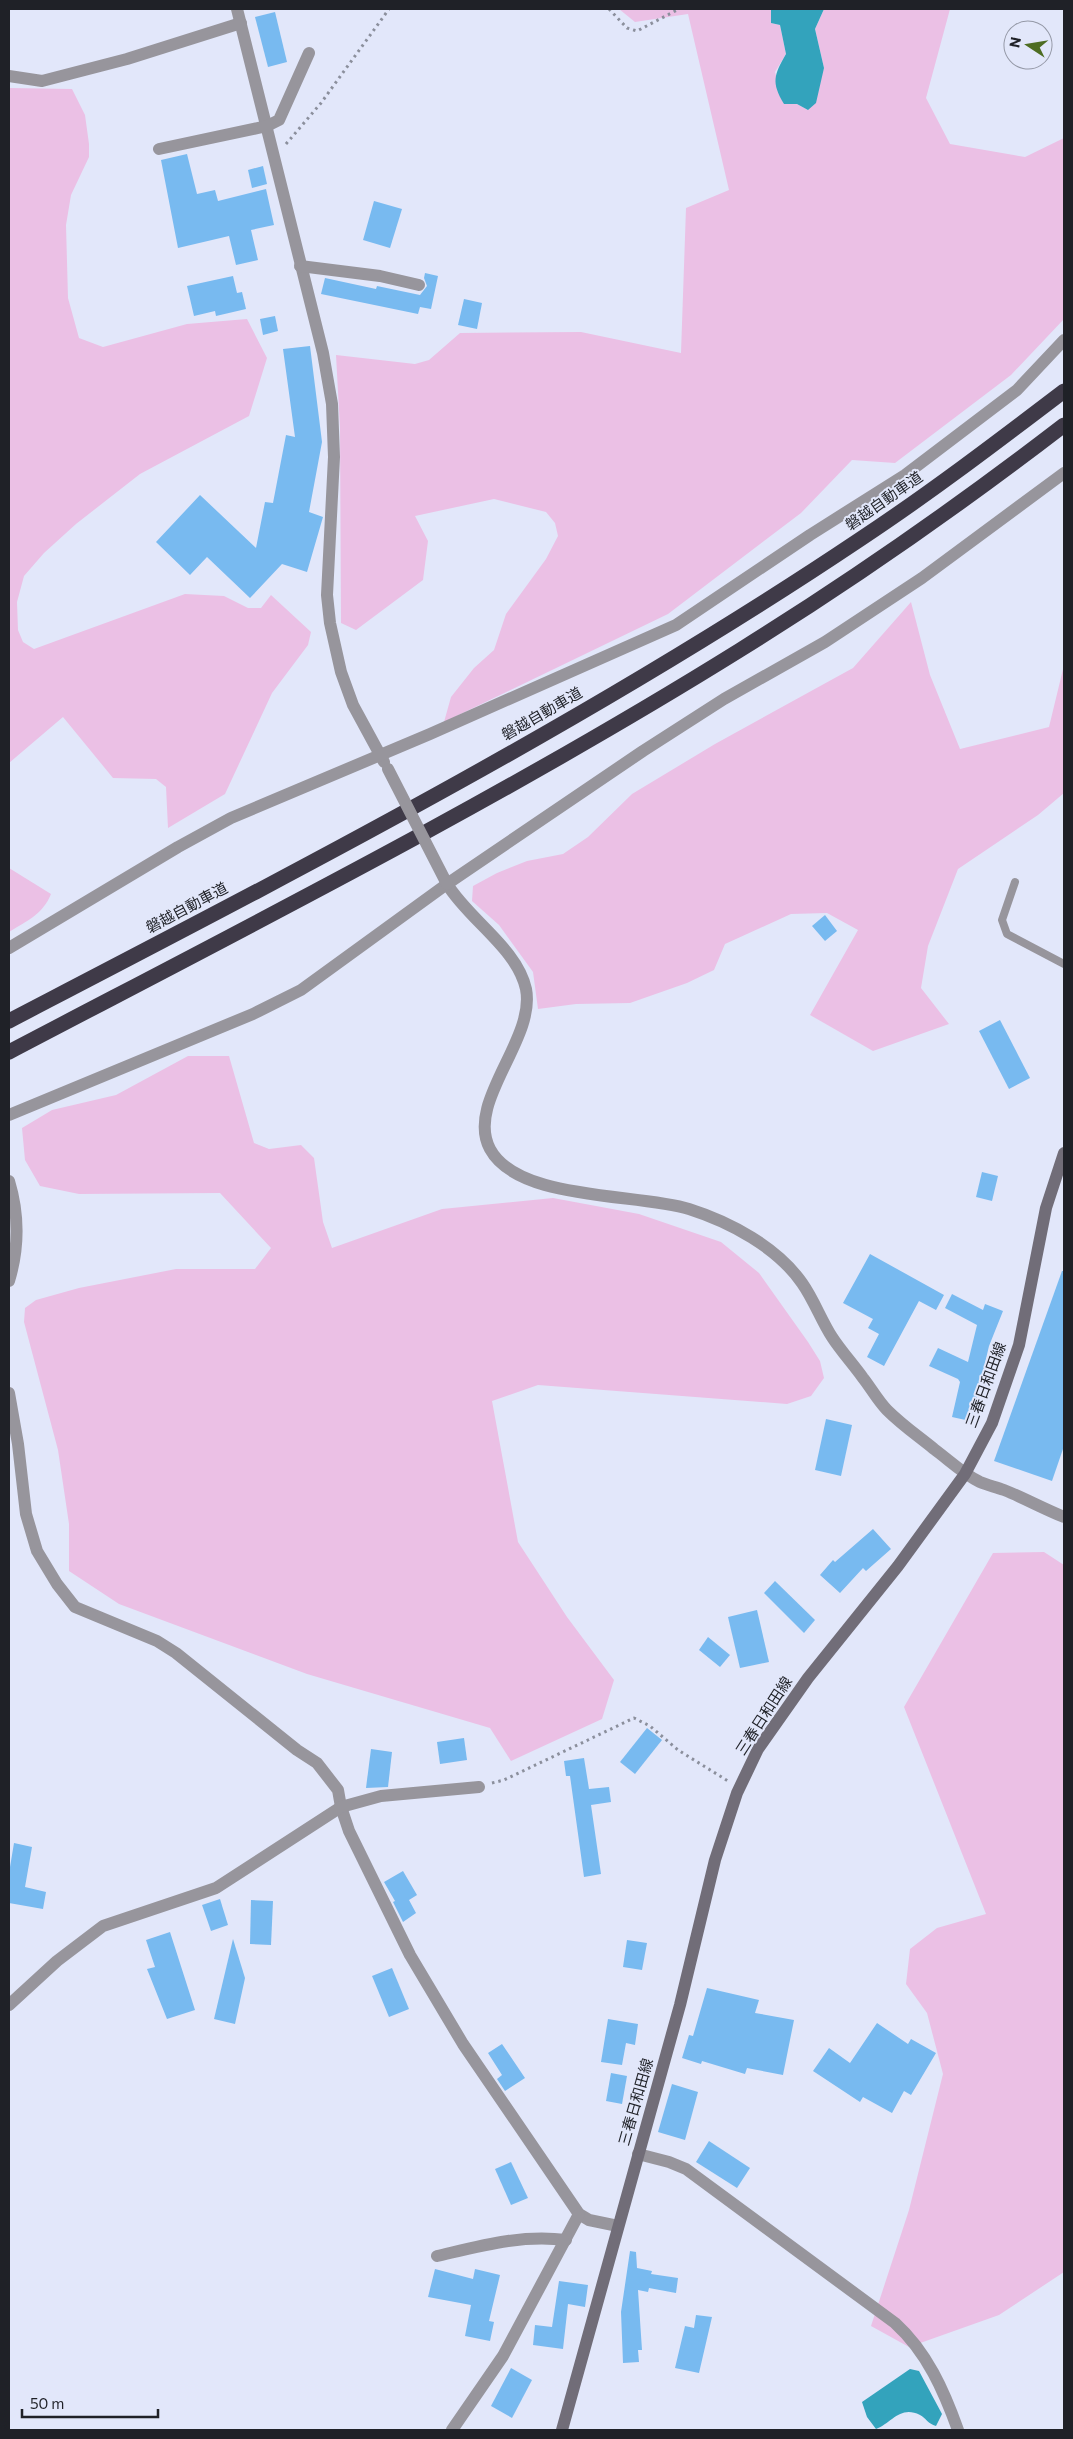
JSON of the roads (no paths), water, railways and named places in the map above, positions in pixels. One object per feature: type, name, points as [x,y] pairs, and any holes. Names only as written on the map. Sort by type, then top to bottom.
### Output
[{"type":"highway","name":"磐越自動車道","points":[[9,1022],[393,818],[672,659],[860,540],[984,453],[1064,390]]},
{"type":"highway","points":[[9,1052],[410,840],[690,680],[880,559],[1000,474],[1064,425]]},
{"type":"main road","name":"三春日和田線","points":[[562,2430],[680,2005],[715,1860],[740,1787],[758,1749],[808,1678],[898,1566],[966,1474],[992,1424],[1019,1346],[1046,1208],[1064,1153]]},
{"type":"street","points":[[237,9],[323,353],[332,404],[334,457],[327,595],[330,623],[341,672],[353,705],[447,884],[468,913],[504,948],[518,968],[526,989],[526,1007],[519,1037],[495,1087],[488,1109],[486,1129],[489,1148],[510,1171],[529,1181],[553,1187],[671,1204],[715,1218],[761,1244],[778,1256],[802,1283],[832,1337],[885,1408],[907,1429],[966,1474],[980,1482],[1004,1490],[1064,1517]]},
{"type":"street","points":[[9,76],[42,81],[127,59],[241,24]]},
{"type":"street","points":[[159,149],[267,126],[279,120],[310,52]]},
{"type":"street","points":[[300,266],[380,276],[419,285]]},
{"type":"street","points":[[9,948],[178,847],[231,818],[676,625],[810,535],[905,475],[1017,390],[1064,340]]},
{"type":"street","points":[[9,1115],[253,1014],[301,990],[447,884],[724,698],[824,642],[914,583],[1064,473]]},
{"type":"street","points":[[9,1181],[16,1202],[17,1240],[9,1281]]},
{"type":"street","points":[[9,1393],[18,1444],[26,1514],[37,1551],[69,1602],[86,1613],[157,1641],[297,1750],[317,1763],[338,1790],[341,1807],[349,1830],[410,1955],[463,2044],[579,2214],[589,2220],[618,2226]]},
{"type":"street","points":[[9,2005],[57,1961],[103,1926],[216,1888],[341,1807],[363,1799],[381,1796],[479,1787]]},
{"type":"street","points":[[638,2154],[669,2162],[686,2169],[896,2323],[906,2333],[936,2375],[958,2430]]},
{"type":"street","points":[[452,2430],[503,2356],[579,2214]]},
{"type":"street","points":[[437,2256],[486,2244],[524,2238],[566,2240]]},
{"type":"lane","points":[[1015,882],[1002,920],[1007,934],[1064,964]]},
{"type":"water","points":[[771,9],[824,9],[815,29],[824,68],[816,103],[808,110],[797,104],[784,104],[777,90],[777,73],[786,54],[780,25],[771,23]]},
{"type":"water","points":[[910,2369],[919,2371],[942,2414],[936,2426],[920,2415],[907,2412],[896,2416],[876,2429],[867,2417],[862,2402]]}]
